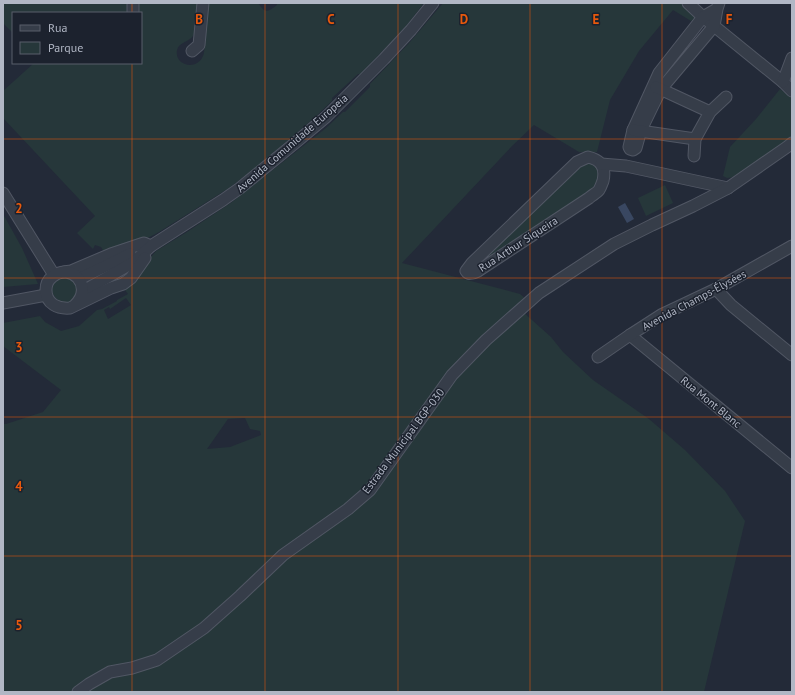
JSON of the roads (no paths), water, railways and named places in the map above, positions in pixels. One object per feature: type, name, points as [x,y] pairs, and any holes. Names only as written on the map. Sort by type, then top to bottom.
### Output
[{"type":"street","points":[[192,51],[199,45],[203,3]]},
{"type":"street","name":"Avenida Comunidade Europeia","points":[[83,287],[135,251],[151,246],[240,188],[340,103],[389,54],[433,3]]},
{"type":"street","points":[[688,3],[792,91]]},
{"type":"street","points":[[695,140],[637,130],[657,87],[659,73],[703,17],[718,6]]},
{"type":"street","points":[[657,87],[687,58],[714,26],[718,6]]},
{"type":"street","points":[[677,50],[687,58]]},
{"type":"street","points":[[783,82],[792,58]]},
{"type":"street","points":[[657,87],[710,112]]},
{"type":"street","points":[[694,156],[695,140],[710,112],[726,97]]},
{"type":"street","points":[[728,188],[792,143]]},
{"type":"street","name":"Rua Arthur Siqueira","points":[[601,164],[604,172],[599,190],[478,271],[470,274],[467,273],[466,271],[472,263],[577,162],[588,157],[593,158],[601,164],[626,166],[728,188]]},
{"type":"street","name":"Estrada Municipal BGP-030","points":[[78,692],[110,672],[132,668],[157,660],[204,628],[283,555],[348,509],[370,490],[452,375],[486,340],[539,293],[614,244],[728,188]]},
{"type":"street","points":[[3,193],[59,274]]},
{"type":"street","name":"Avenida Comunidade Europeia","points":[[59,274],[71,271],[111,254],[144,243],[151,246]]},
{"type":"street","name":"Avenida Comunidade Europeia","points":[[75,305],[123,284],[131,278],[136,266],[151,246]]},
{"type":"street","name":"Avenida Champs-Élysées","points":[[598,357],[661,315],[716,289],[792,246]]},
{"type":"street","points":[[135,251],[132,256],[136,266]]},
{"type":"street","name":"Avenida Comunidade Europeia","points":[[83,287],[136,266]]},
{"type":"street","points":[[83,287],[79,302],[70,308],[58,308],[53,305],[46,294],[47,284],[50,279],[59,274],[74,274],[83,287],[100,294]]},
{"type":"street","points":[[716,289],[731,305],[792,355]]},
{"type":"street","points":[[3,303],[46,294]]},
{"type":"street","name":"Rua Mont Blanc","points":[[630,335],[792,468]]},
{"type":"water","points":[[625,203],[634,219],[627,223],[618,207]]}]
